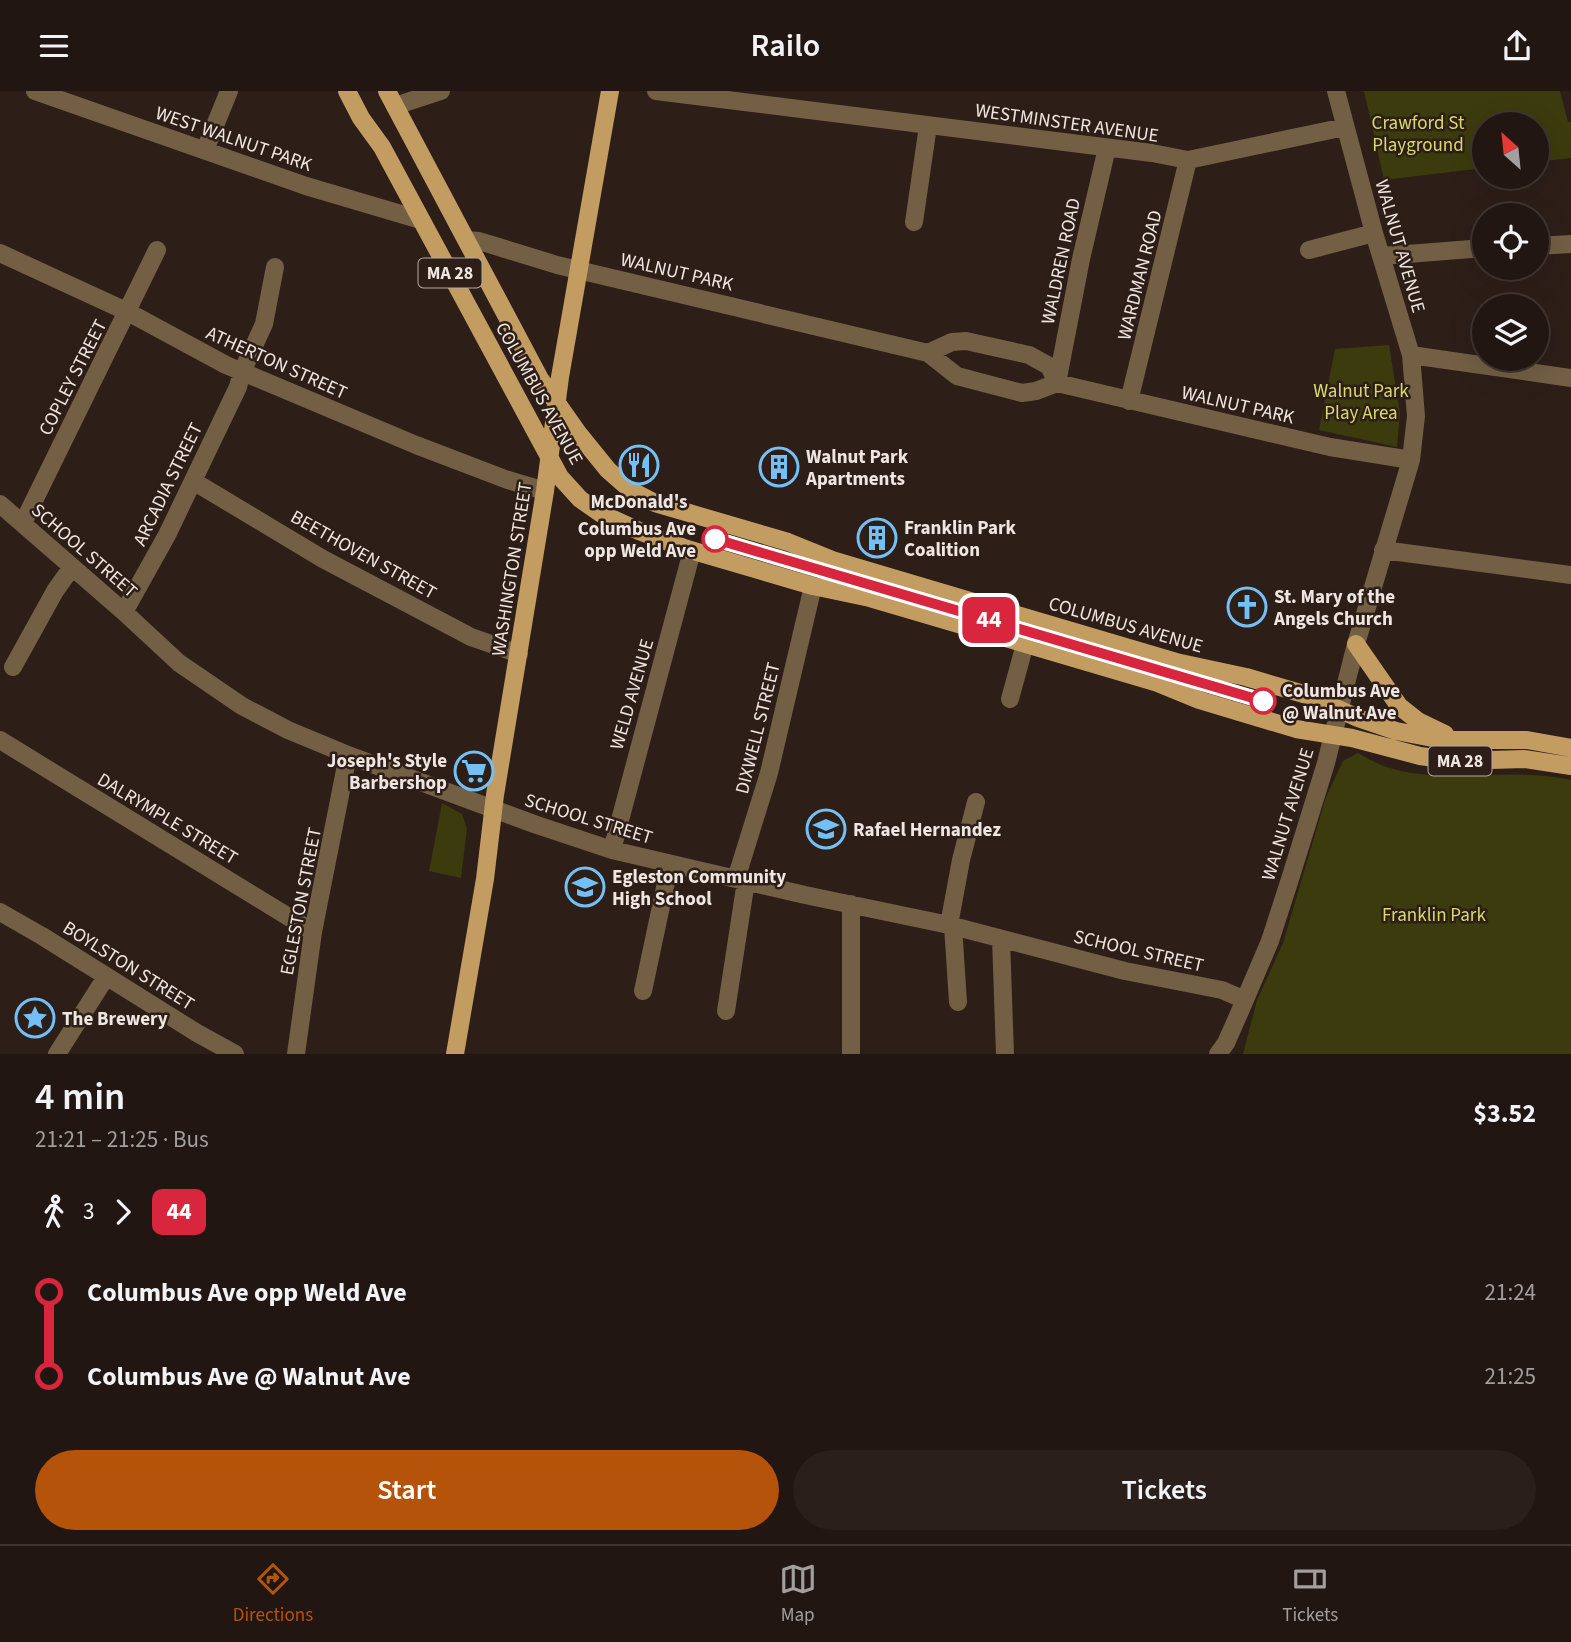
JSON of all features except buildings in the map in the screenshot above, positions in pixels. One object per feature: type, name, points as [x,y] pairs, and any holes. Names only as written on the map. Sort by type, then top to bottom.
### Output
[{"type":"main road","name":"COLUMBUS AVENUE","points":[[347,91],[382,147],[549,456],[563,480],[584,502],[621,523],[692,551],[813,586],[870,598],[1155,682],[1199,700],[1290,728],[1333,735]]},
{"type":"main road","name":"WASHINGTON STREET","points":[[455,1054],[485,879],[493,809],[545,491],[556,404],[610,91]]},
{"type":"main road","name":"COLUMBUS AVENUE","points":[[391,98],[540,379],[556,404],[614,476],[632,491],[660,505],[788,542],[848,565],[1176,662],[1289,689],[1339,709]]},
{"type":"main road","points":[[1356,644],[1407,714],[1461,740]]},
{"type":"main road","name":"MA 28","points":[[1339,709],[1396,731],[1443,740],[1527,740],[1571,748]]},
{"type":"main road","name":"MA 28","points":[[1333,735],[1420,756],[1457,761],[1524,759],[1571,766]]},
{"type":"street","name":"WEST WALNUT PARK","points":[[35,91],[75,98],[205,150],[306,186],[422,220]]},
{"type":"street","points":[[205,150],[229,91]]},
{"type":"street","points":[[391,98],[441,91]]},
{"type":"street","name":"WESTMINSTER AVENUE","points":[[656,91],[1188,160],[1345,127]]},
{"type":"street","name":"WALNUT AVENUE","points":[[1218,1054],[1226,1043],[1274,928],[1333,735],[1356,644],[1411,460],[1416,417],[1411,355],[1374,233],[1336,91]]},
{"type":"street","points":[[914,222],[928,125]]},
{"type":"street","name":"WALDREN ROAD","points":[[1057,383],[1081,259],[1107,148]]},
{"type":"street","name":"WARDMAN ROAD","points":[[1129,401],[1188,160]]},
{"type":"street","points":[[1309,250],[1374,233]]},
{"type":"street","points":[[467,240],[479,241],[579,270]]},
{"type":"street","points":[[1549,245],[1571,244]]},
{"type":"street","name":"COPLEY STREET","points":[[23,523],[157,250]]},
{"type":"street","points":[[1382,256],[1472,250]]},
{"type":"street","name":"ATHERTON STREET","points":[[0,253],[128,312],[242,372],[416,445],[545,491]]},
{"type":"street","name":"ARCADIA STREET","points":[[124,612],[167,535],[238,387],[264,324],[275,268]]},
{"type":"street","name":"WALNUT PARK","points":[[579,270],[928,353],[957,376],[1022,393],[1057,383],[1330,447],[1411,460]]},
{"type":"street","points":[[928,353],[952,342],[967,341],[1029,355],[1049,366],[1057,383]]},
{"type":"street","points":[[1411,355],[1571,378]]},
{"type":"street","name":"BEETHOVEN STREET","points":[[192,481],[323,559],[471,637],[519,654]]},
{"type":"street","name":"SCHOOL STREET","points":[[0,504],[178,663],[215,689],[288,730],[348,755],[612,850],[951,925],[1125,971],[1222,990],[1245,1000]]},
{"type":"street","points":[[1383,550],[1571,575]]},
{"type":"street","name":"WELD AVENUE","points":[[612,850],[692,551]]},
{"type":"street","points":[[13,667],[55,591],[72,567]]},
{"type":"street","name":"DIXWELL STREET","points":[[726,1011],[741,880],[813,586]]},
{"type":"street","points":[[1010,699],[1025,645]]},
{"type":"street","name":"DALRYMPLE STREET","points":[[0,740],[313,932]]},
{"type":"street","name":"EGLESTON STREET","points":[[296,1054],[313,932],[326,878],[348,755]]},
{"type":"street","points":[[958,1002],[951,925],[961,860],[976,802]]},
{"type":"street","points":[[643,991],[670,864]]},
{"type":"street","points":[[851,904],[851,1054]]},
{"type":"street","name":"BOYLSTON STREET","points":[[0,912],[235,1054]]},
{"type":"street","points":[[1001,939],[1005,1054]]},
{"type":"street","points":[[57,1054],[106,977]]},
{"type":"green space","name":"Crawford St Playground","points":[[1364,91],[1560,91],[1568,122],[1571,122],[1571,158],[1549,161],[1549,112],[1472,112],[1472,169],[1384,180]]},
{"type":"green space","name":"Walnut Park Play Area","points":[[1389,345],[1400,413],[1397,447],[1319,430],[1335,349]]},
{"type":"green space","name":"Franklin Park","points":[[1358,753],[1383,766],[1431,775],[1525,775],[1571,780],[1571,1054],[1243,1054],[1257,1000],[1283,943],[1326,797],[1343,761]]},
{"type":"green space","points":[[442,803],[462,814],[467,828],[461,878],[429,871]]},
{"type":"bus line","name":"44","points":[[715,539],[1263,701]]},
{"type":"place","name":"McDonald's","points":[[639,465]]},
{"type":"place","name":"Walnut Park Apartments","points":[[779,467]]},
{"type":"place","name":"Franklin Park Coalition","points":[[877,538]]},
{"type":"place","name":"Columbus Ave opp Weld Ave","points":[[715,539]]},
{"type":"place","name":"St. Mary of the Angels Church","points":[[1247,607]]},
{"type":"place","name":"Columbus Ave @ Walnut Ave","points":[[1263,701]]},
{"type":"place","name":"Joseph's Style Barbershop","points":[[474,771]]},
{"type":"place","name":"Rafael Hernandez","points":[[826,829]]},
{"type":"place","name":"Egleston Community High School","points":[[585,887]]},
{"type":"place","name":"The Brewery","points":[[35,1018]]}]
